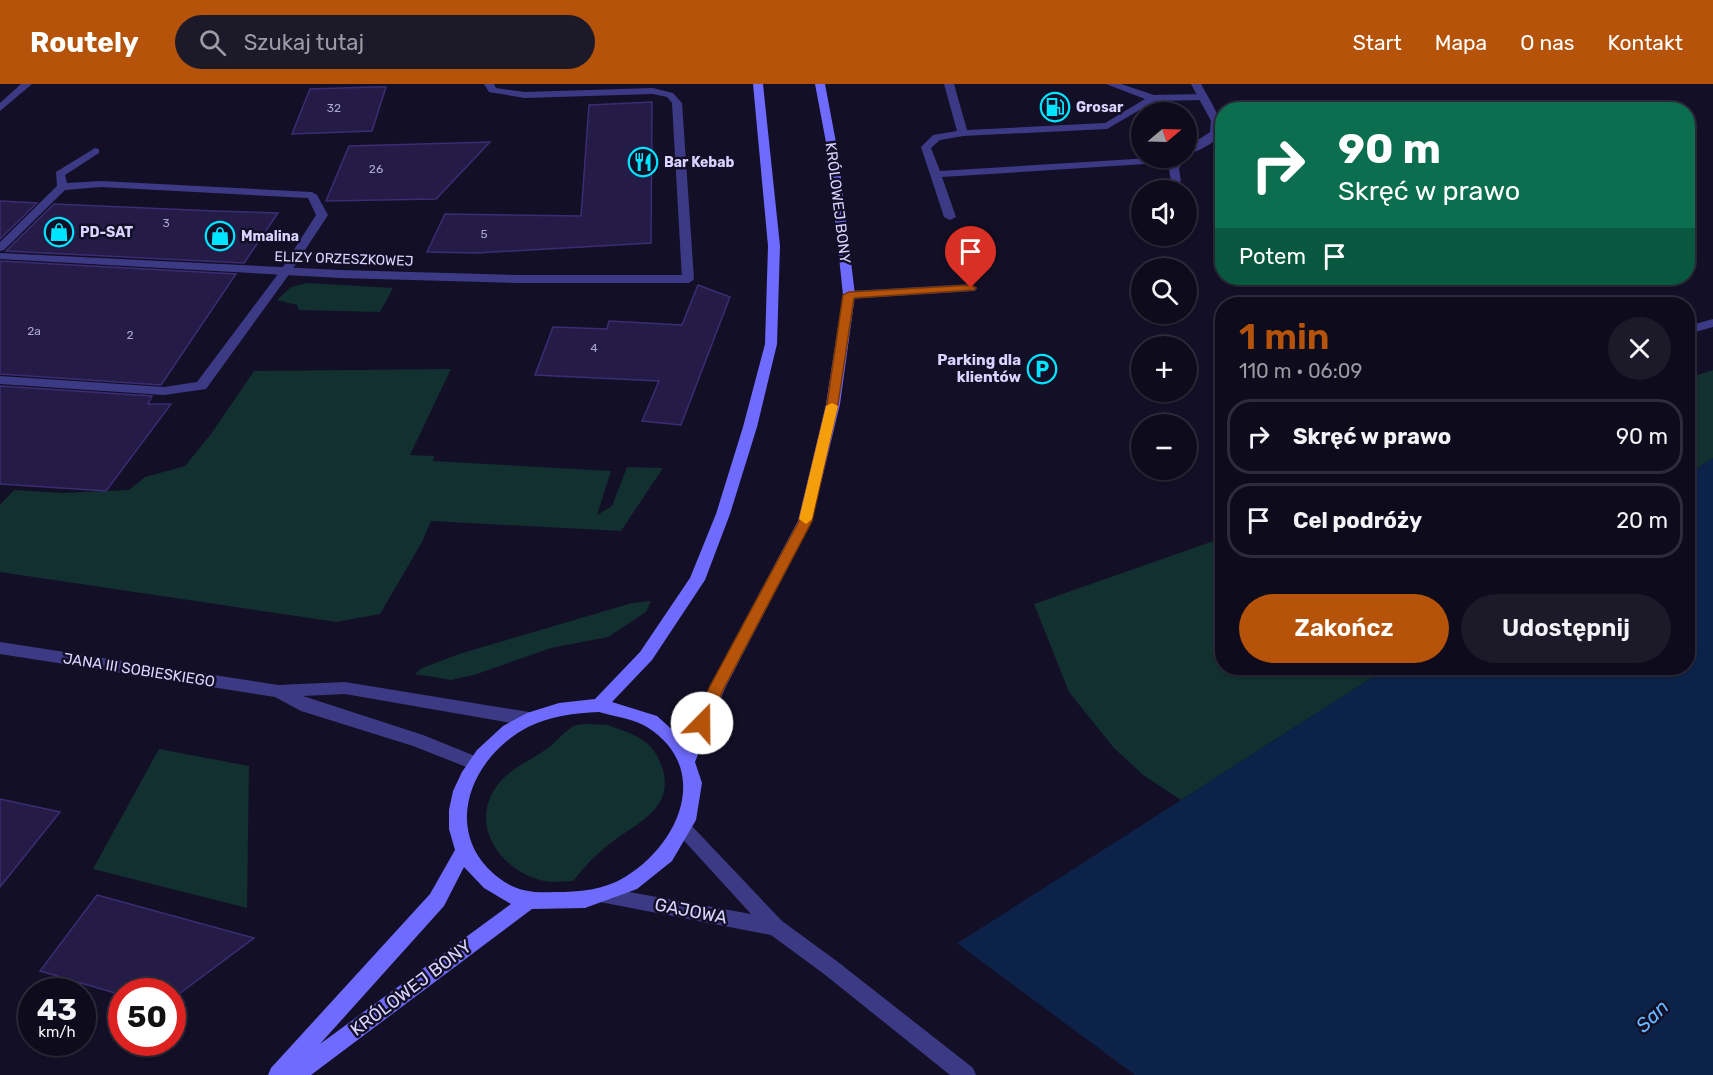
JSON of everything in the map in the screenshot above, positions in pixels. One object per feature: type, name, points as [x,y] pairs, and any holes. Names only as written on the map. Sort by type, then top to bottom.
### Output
[{"type":"main road","points":[[599,705],[646,656],[697,580],[723,514],[753,417],[771,344],[774,246],[758,84]]},
{"type":"main road","name":"KRÓLOWEJ BONY","points":[[688,759],[717,688],[805,521],[832,404],[849,295],[833,153],[820,84]]},
{"type":"main road","points":[[599,705],[622,708],[652,721],[676,741],[688,759],[693,781],[692,805],[684,829],[672,850],[654,868],[631,884],[607,896],[567,904],[529,901],[501,891],[479,874],[463,852],[457,826],[459,800],[474,763],[499,738],[529,719],[564,707],[599,705]]},
{"type":"main road","name":"KRÓLOWEJ BONY","points":[[278,1075],[437,900],[463,852]]},
{"type":"main road","name":"KRÓLOWEJ BONY","points":[[294,1075],[529,901]]},
{"type":"street","points":[[0,108],[27,84]]},
{"type":"street","name":"ELIZY ORZESZKOWEJ","points":[[0,256],[286,272],[518,279],[688,279],[677,103],[670,95],[653,91],[525,95],[492,90],[489,84]]},
{"type":"street","points":[[949,84],[963,133]]},
{"type":"street","points":[[1111,84],[1153,98],[1203,97]]},
{"type":"street","points":[[1196,84],[1215,121],[1215,132],[1197,146]]},
{"type":"street","points":[[950,217],[926,147],[937,137],[963,133],[1107,126],[1153,98]]},
{"type":"street","points":[[62,187],[60,174],[95,151]]},
{"type":"street","points":[[936,174],[1131,161]]},
{"type":"street","points":[[0,248],[62,187],[101,184],[312,195],[322,215],[286,272],[201,386],[164,391],[0,380]]},
{"type":"street","points":[[849,295],[971,288]]},
{"type":"street","points":[[1695,328],[1713,322]]},
{"type":"street","name":"JANA III SOBIESKIEGO","points":[[0,648],[278,691],[345,688],[529,719]]},
{"type":"street","name":"JANA III SOBIESKIEGO","points":[[278,691],[307,706],[417,740],[474,763]]},
{"type":"street","name":"GAJOWA","points":[[684,829],[775,927],[831,968],[966,1075]]},
{"type":"street","name":"GAJOWA","points":[[607,896],[775,927]]},
{"type":"green space","points":[[307,283],[393,288],[380,312],[299,310],[297,305],[277,300],[291,287]]},
{"type":"green space","points":[[451,369],[410,455],[434,456],[433,461],[611,471],[597,515],[612,506],[627,467],[663,468],[621,531],[431,521],[422,542],[380,614],[336,622],[0,572],[0,505],[14,490],[63,493],[129,490],[145,477],[185,466],[211,434],[254,371]]},
{"type":"green space","points":[[1713,370],[1713,458],[1695,470],[1695,376]]},
{"type":"green space","points":[[1215,540],[1215,675],[1376,675],[1181,800],[1143,775],[1114,748],[1069,692],[1034,604]]},
{"type":"green space","points":[[651,601],[646,612],[608,637],[551,648],[474,675],[451,680],[415,674],[422,668],[459,654],[632,603]]},
{"type":"green space","points":[[585,724],[608,725],[640,738],[657,755],[665,779],[660,802],[644,819],[601,851],[573,881],[546,881],[525,874],[504,858],[490,836],[486,824],[486,811],[495,789],[507,775],[548,748],[572,727]]},
{"type":"green space","points":[[159,749],[249,766],[247,908],[93,869]]},
{"type":"water","name":"San","points":[[1713,458],[1713,1075],[832,1075],[939,955],[1376,675],[1695,675],[1695,470]]},
{"type":"pier","points":[[954,941],[1135,1075],[829,1075],[937,953]]},
{"type":"building","points":[[386,87],[372,131],[292,134],[310,89]]},
{"type":"building","points":[[652,102],[651,243],[477,253],[427,252],[445,214],[581,216],[589,105]]},
{"type":"building","points":[[490,142],[436,199],[326,201],[349,146]]},
{"type":"building","points":[[0,201],[37,203],[0,239]]},
{"type":"building","points":[[54,204],[278,213],[244,263],[6,251]]},
{"type":"building","points":[[0,261],[236,274],[161,385],[0,374]]},
{"type":"building","points":[[698,285],[730,297],[681,425],[642,421],[659,381],[535,375],[553,327],[607,329],[609,321],[682,325]]},
{"type":"building","points":[[0,386],[152,396],[148,404],[171,404],[106,491],[0,484]]},
{"type":"building","points":[[0,799],[60,812],[0,887]]},
{"type":"building","points":[[97,895],[254,938],[186,989],[186,978],[108,978],[108,991],[96,987],[96,978],[64,978],[40,971]]},
{"type":"slow traffic","points":[[806,519],[832,406]]},
{"type":"place","name":"Grosar","points":[[1055,107]]},
{"type":"place","name":"Bar Kebab","points":[[643,162]]},
{"type":"place","name":"PD-SAT","points":[[59,232]]},
{"type":"place","name":"Mmalina","points":[[220,236]]},
{"type":"place","name":"Parking dla klientów","points":[[1042,369]]},
{"type":"route","points":[[702,723],[717,688],[805,521],[832,404],[849,295],[971,288]]}]
